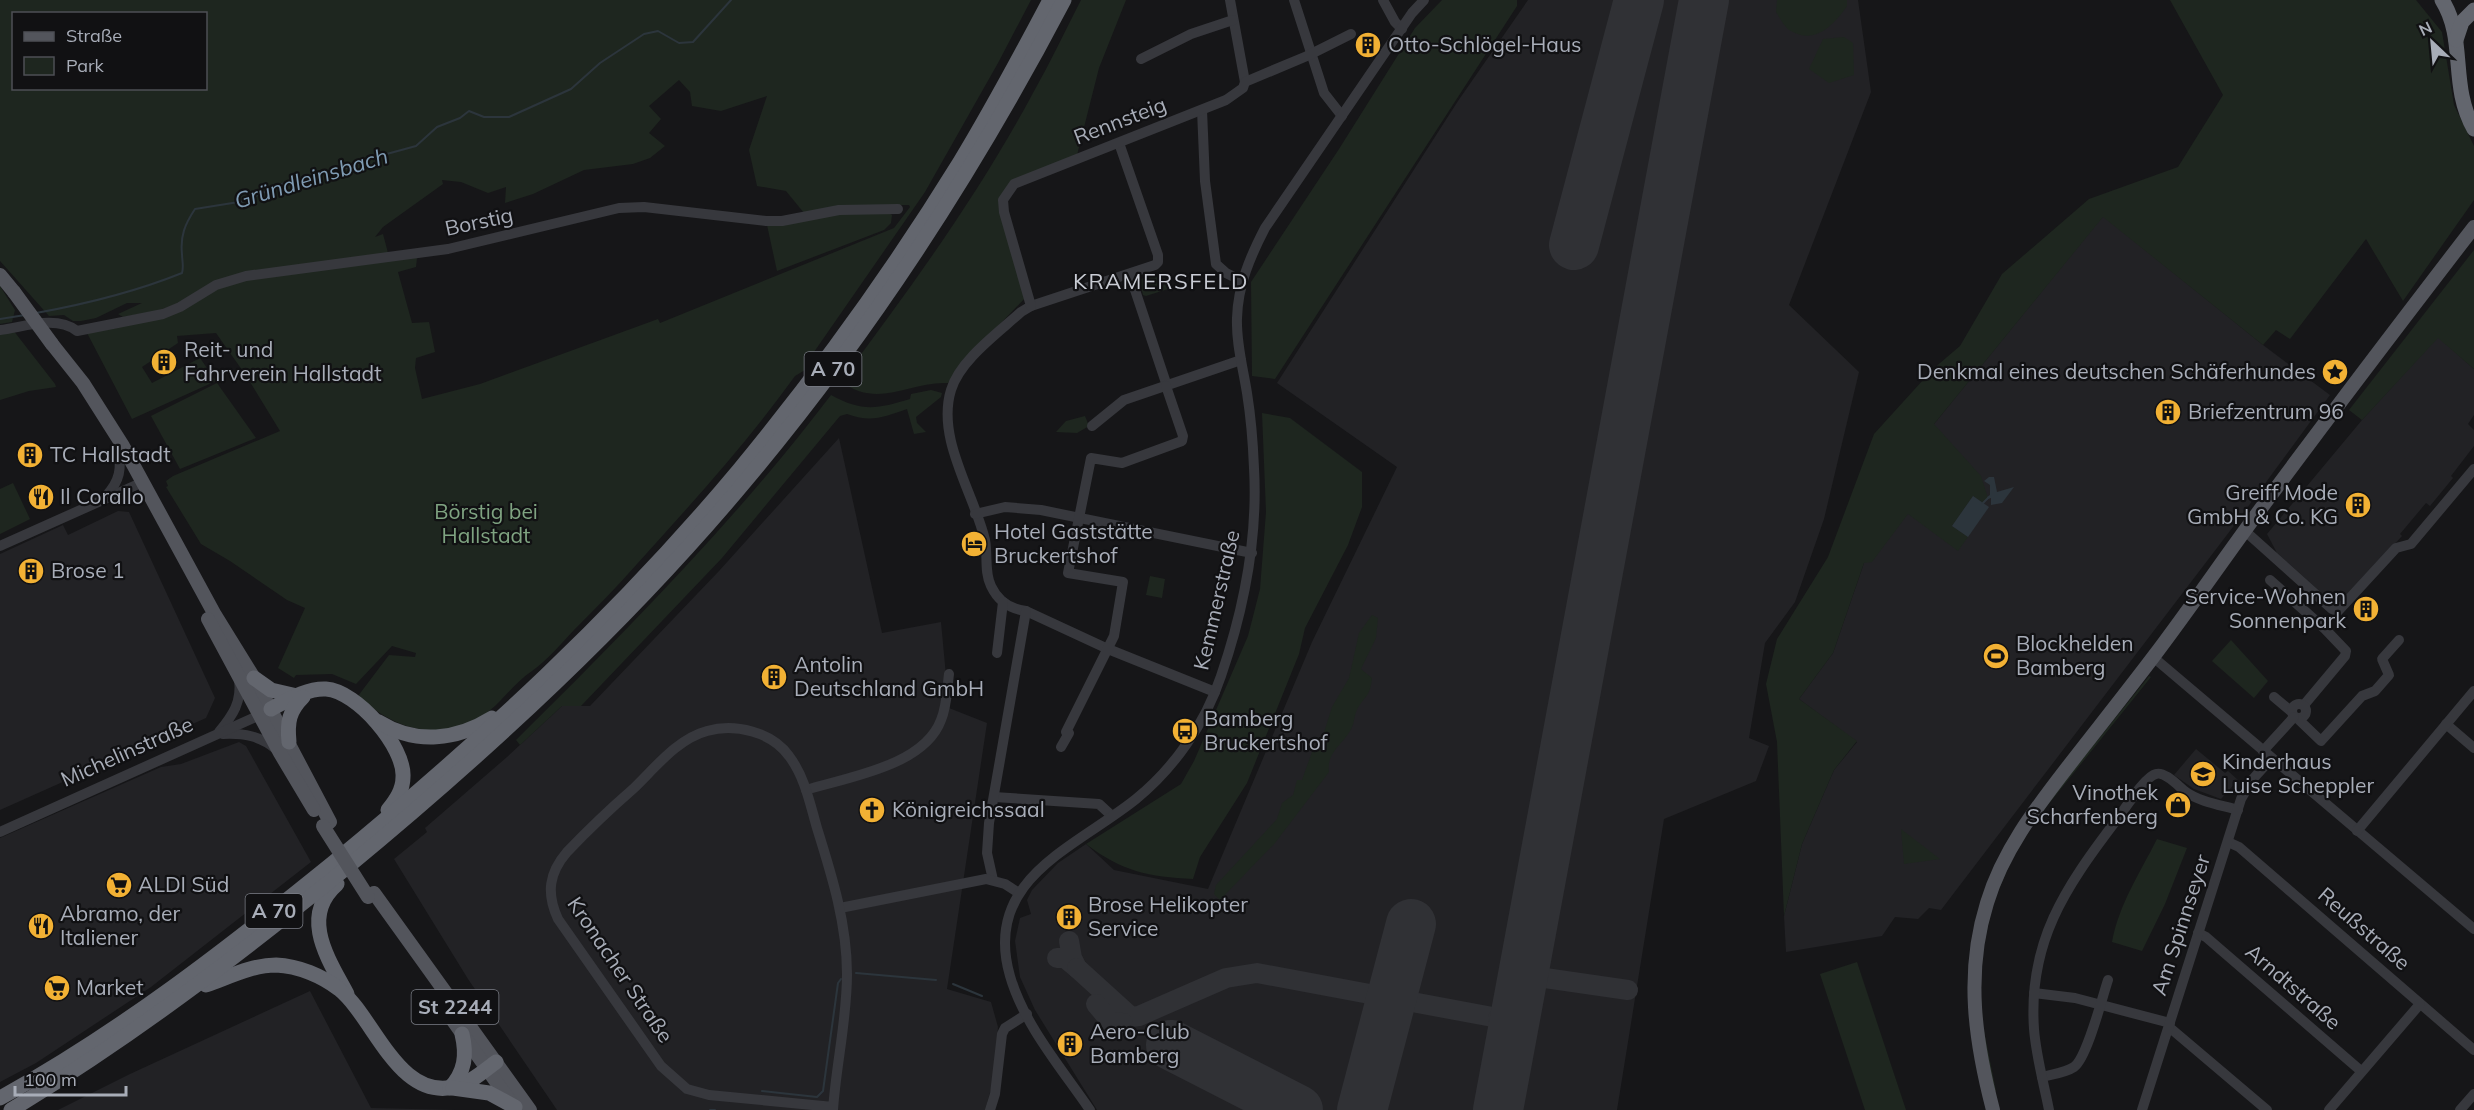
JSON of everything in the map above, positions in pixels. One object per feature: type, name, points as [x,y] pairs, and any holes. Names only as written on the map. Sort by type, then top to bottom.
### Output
[{"type":"highway","name":"A 70","points":[[0,1098],[78,1053],[181,982],[262,921],[434,778],[524,697],[641,580],[737,472],[792,404],[884,277],[954,172],[993,106],[1050,0]]},
{"type":"highway","name":"A 70","points":[[10,1110],[56,1083],[190,991],[270,930],[451,780],[567,673],[651,586],[746,480],[851,346],[934,226],[1007,107],[1064,0]]},
{"type":"highway","points":[[2442,0],[2456,40],[2459,88],[2473,126]]},
{"type":"highway","points":[[2456,40],[2462,22],[2474,10]]},
{"type":"highway","points":[[254,678],[271,690],[302,694]]},
{"type":"highway","points":[[265,712],[302,694],[317,690],[334,690],[369,715],[396,747],[404,776],[401,791],[364,837]]},
{"type":"highway","points":[[284,747],[288,720],[302,694]]},
{"type":"highway","points":[[369,715],[405,734],[428,738],[447,736],[474,728],[524,697]]},
{"type":"highway","points":[[354,1007],[323,946],[318,917],[326,895],[346,876],[359,857]]},
{"type":"highway","points":[[190,991],[241,972],[276,965],[317,975],[340,990],[380,1042],[411,1077],[435,1089],[450,1088],[489,1093],[521,1109]]},
{"type":"highway","points":[[450,1088],[464,1066],[466,1048],[462,1034]]},
{"type":"highway","points":[[450,1088],[467,1082],[491,1065]]},
{"type":"main road","points":[[1993,1110],[1979,1050],[1973,1002],[1976,954],[1987,903],[2002,862],[2024,826],[2153,657],[2338,405],[2474,227]]},
{"type":"main road","name":"St 2244","points":[[0,275],[64,361],[140,483],[238,675],[265,712],[326,824],[462,1034],[491,1065]]},
{"type":"main road","name":"St 2244","points":[[64,361],[82,383],[215,615],[254,678],[265,712]]},
{"type":"main road","name":"St 2244","points":[[371,895],[428,970],[521,1109]]},
{"type":"street","points":[[1230,0],[1245,82]]},
{"type":"street","points":[[1294,0],[1324,93],[1342,116]]},
{"type":"street","points":[[1383,0],[1395,22],[1402,29]]},
{"type":"street","name":"Kemmerstraße","points":[[1090,1110],[1026,1014],[1010,978],[1005,949],[1008,916],[1029,878],[1050,858],[1136,799],[1176,758],[1201,722],[1215,692],[1233,636],[1252,553],[1255,523],[1249,407],[1237,321],[1242,282],[1250,257],[1265,228],[1424,0]]},
{"type":"street","points":[[1141,59],[1191,34],[1233,20]]},
{"type":"street","name":"Rennsteig","points":[[1031,306],[1004,212],[1003,200],[1007,191],[1023,179],[1227,100],[1243,88],[1245,82],[1312,54],[1351,34]]},
{"type":"street","points":[[1202,110],[1206,181],[1216,264],[1242,282]]},
{"type":"street","points":[[1119,143],[1158,255],[1158,262],[1133,273],[1031,306],[1021,312],[962,368],[951,390],[947,415],[955,457],[984,539],[987,574],[991,586],[1003,602],[1014,610],[1026,611],[1108,649],[1215,692]]},
{"type":"street","name":"Borstig","points":[[0,330],[54,323],[65,324],[77,331],[163,314],[180,307],[216,285],[246,276],[448,249],[619,208],[644,207],[766,221],[782,221],[839,210],[898,209]]},
{"type":"street","points":[[1061,747],[1069,733],[1066,732],[1114,636],[1124,582],[1068,573],[1091,458],[1122,463],[1182,441],[1183,436],[1134,287],[1133,273]]},
{"type":"street","points":[[1092,426],[1124,400],[1241,360]]},
{"type":"street","points":[[102,499],[116,484],[120,473],[118,449]]},
{"type":"street","points":[[2245,531],[2332,609],[2338,611],[2396,548],[2411,544],[2474,469]]},
{"type":"street","points":[[0,546],[140,483]]},
{"type":"street","points":[[975,514],[1005,507],[1041,510],[1252,553]]},
{"type":"street","name":"Am Spinnseyer","points":[[2142,1110],[2247,787],[2294,716],[2303,718],[2307,713],[2304,705],[2345,656],[2346,651],[2325,629],[2270,580]]},
{"type":"street","points":[[997,653],[1003,602]]},
{"type":"street","points":[[993,880],[987,853],[994,797],[1026,611]]},
{"type":"street","points":[[2274,697],[2321,741],[2362,696],[2375,691],[2389,675],[2382,659],[2399,640]]},
{"type":"street","points":[[2153,657],[2474,929]]},
{"type":"street","points":[[806,790],[900,761],[922,748],[936,732],[942,719],[949,674]]},
{"type":"street","points":[[217,735],[235,712],[240,691],[238,675]]},
{"type":"street","points":[[2357,831],[2474,692]]},
{"type":"street","name":"Michelinstraße","points":[[0,831],[265,712]]},
{"type":"street","points":[[2446,724],[2474,748]]},
{"type":"street","name":"Kronacher Straße","points":[[725,728],[758,733],[775,742],[789,756],[806,790],[840,908],[847,986],[833,1108],[694,1093],[677,1083],[661,1066],[558,918],[551,905],[549,891],[556,864],[678,746],[707,731],[725,728]]},
{"type":"street","points":[[217,735],[244,734],[284,747]]},
{"type":"street","points":[[2049,1110],[2034,1031],[2034,993],[2044,942],[2056,909],[2082,865],[2149,777],[2155,774],[2162,774],[2189,794],[2238,810]]},
{"type":"street","points":[[994,797],[1099,804],[1112,816]]},
{"type":"street","name":"Reußstraße","points":[[2228,842],[2239,847],[2474,1050]]},
{"type":"street","points":[[840,908],[968,881],[993,880],[1019,893]]},
{"type":"street","name":"Arndtstraße","points":[[2198,933],[2206,937],[2361,1071]]},
{"type":"street","points":[[2042,1077],[2069,1070],[2078,1063],[2084,1052],[2108,980]]},
{"type":"street","points":[[2034,993],[2100,1004],[2169,1025],[2267,1110]]},
{"type":"street","points":[[2329,1110],[2421,1004]]},
{"type":"street","points":[[990,1110],[995,1094],[1002,1034],[1005,1028],[1026,1014]]},
{"type":"street","points":[[2460,1110],[2474,1094]]},
{"type":"shaded area","points":[[1528,0],[1858,0],[1871,92],[1789,305],[1859,372],[1824,519],[1795,602],[1765,643],[1749,738],[1769,746],[1756,781],[1664,819],[1617,1110],[1097,1110],[1035,1010],[1020,977],[1015,941],[1020,918],[1031,914],[1027,900],[1032,890],[1058,863],[1086,844],[1114,870],[1208,889],[1312,642],[1397,467],[1277,383],[1458,101]]},
{"type":"shaded area","points":[[2103,216],[2263,345],[2330,395],[2236,523],[1941,910],[1929,908],[1918,919],[1895,917],[1882,936],[1786,952],[1784,916],[1802,844],[1834,770],[1857,742],[1799,699],[1833,653],[1864,563],[1934,424]]},
{"type":"shaded area","points":[[2438,337],[2474,369],[2474,415],[2468,424],[2474,430],[2474,446],[2451,476],[2453,478],[2430,506],[2426,503],[2400,534],[2402,536],[2337,607],[2277,553],[2267,534],[2362,420]]},
{"type":"shaded area","points":[[839,438],[882,633],[941,622],[949,708],[987,723],[947,989],[991,1002],[998,1027],[994,1079],[985,1110],[557,1110],[468,979],[394,859],[427,832],[425,828],[562,706],[590,706],[719,571]]},
{"type":"shaded area","points":[[1989,477],[1994,477],[1997,492],[2014,487],[2002,503],[1991,505],[1991,498],[1987,497],[1990,495],[1990,485],[1984,481]]},
{"type":"shaded area","points":[[1973,496],[1989,507],[1968,537],[1952,526]]},
{"type":"shaded area","points":[[118,511],[129,512],[215,698],[206,718],[0,810],[0,554],[63,525],[68,535]]},
{"type":"shaded area","points":[[239,742],[246,746],[311,862],[151,987],[36,1063],[0,1082],[0,838],[161,767],[181,764]]},
{"type":"shaded area","name":"Kinderhaus Luise Scheppler","points":[[2196,749],[2225,773],[2228,771],[2238,780],[2221,799],[2194,789],[2174,775]]},
{"type":"shaded area","points":[[310,991],[371,1108],[457,1110],[58,1110],[130,1074]]},
{"type":"green space","name":"Börstig bei Hallstadt","points":[[0,0],[1031,0],[925,192],[814,352],[805,370],[795,376],[738,449],[622,581],[554,652],[485,715],[465,725],[435,730],[408,726],[382,714],[358,696],[389,655],[415,657],[416,653],[392,646],[356,684],[332,674],[296,675],[294,678],[278,668],[305,608],[287,600],[201,544],[166,487],[168,486],[166,481],[173,476],[280,431],[247,377],[216,333],[177,336],[178,343],[142,367],[152,383],[200,358],[216,381],[132,419],[86,331],[154,318],[179,303],[157,311],[123,317],[118,314],[142,303],[127,303],[96,318],[81,321],[73,321],[64,315],[49,316],[0,261]],"holes":[[[679,80],[690,92],[692,106],[721,111],[767,96],[749,150],[757,186],[786,191],[804,213],[848,205],[909,205],[910,207],[894,228],[660,323],[658,319],[480,384],[422,399],[415,368],[416,358],[435,352],[429,322],[412,323],[398,272],[416,267],[417,258],[388,253],[383,234],[375,237],[383,227],[443,184],[442,180],[461,182],[488,193],[506,187],[505,203],[533,194],[584,170],[633,164],[650,158],[665,146],[649,133],[661,119],[649,106]]]},
{"type":"green space","points":[[1081,0],[1126,0],[1099,68],[1077,155],[1004,193],[1026,297],[959,367],[948,383],[881,394],[855,389],[841,381],[918,276],[990,168],[1039,82]]},
{"type":"green space","points":[[1442,0],[1517,0],[1517,6],[1275,379],[1252,376],[1251,282],[1415,28]]},
{"type":"green space","points":[[1777,0],[1847,0],[1847,6],[1830,26],[1808,36],[1800,35],[1787,28],[1776,12]]},
{"type":"green space","points":[[2170,0],[2416,0],[2442,32],[2454,105],[2474,146],[2474,200],[2403,301],[2366,239],[2290,339],[2276,330],[2263,345],[2103,217],[1934,424],[1981,476],[1988,498],[1983,503],[1973,496],[1952,526],[1968,537],[1958,551],[1908,514],[1872,562],[1864,563],[1833,653],[1799,699],[1857,741],[1834,770],[1802,844],[1784,916],[1777,742],[1766,684],[1777,639],[1828,557],[1874,434],[1933,369],[1960,346],[2002,274],[2089,199],[2178,167],[2223,95]]},
{"type":"green space","points":[[1844,37],[1853,43],[1854,75],[1829,83],[1809,69],[1823,39]]},
{"type":"green space","points":[[885,211],[892,215],[891,223],[884,230],[777,271],[767,225],[822,214]]},
{"type":"green space","points":[[2474,250],[2474,369],[2438,338],[2362,420],[2349,410]]},
{"type":"green space","points":[[1162,271],[1168,289],[1143,295],[1141,279]]},
{"type":"green space","points":[[0,286],[15,310],[12,322],[0,324]]},
{"type":"green space","points":[[13,330],[56,387],[29,391],[0,400],[0,332]]},
{"type":"green space","points":[[217,383],[256,438],[180,469],[151,416]]},
{"type":"green space","points":[[931,390],[942,393],[941,397],[916,417],[917,423],[926,432],[914,434],[907,409],[877,418],[847,414],[840,416],[722,558],[581,706],[562,706],[520,745],[516,740],[680,573],[757,486],[831,395],[852,404],[879,407],[910,399],[911,394]]},
{"type":"green space","points":[[1262,413],[1290,418],[1362,472],[1362,507],[1348,545],[1305,628],[1299,654],[1247,783],[1200,857],[1193,879],[1136,871],[1111,861],[1086,844],[1181,784],[1194,761],[1248,636],[1260,589],[1266,512]]},
{"type":"green space","points":[[1085,416],[1089,426],[1077,433],[1056,432],[1066,421]]},
{"type":"green space","points":[[13,483],[30,519],[0,534],[0,489]]},
{"type":"green space","points":[[1150,576],[1165,579],[1162,598],[1146,595]]},
{"type":"green space","points":[[1372,615],[1378,618],[1376,638],[1361,669],[1372,678],[1370,690],[1356,712],[1350,731],[1332,754],[1329,772],[1275,843],[1220,900],[1214,894],[1216,885],[1277,819],[1282,803],[1293,795],[1297,780],[1302,780],[1312,752],[1322,739],[1332,707],[1349,678],[1359,633]]},
{"type":"green space","points":[[2231,640],[2268,681],[2254,698],[2212,661]]},
{"type":"green space","points":[[2149,676],[2151,677],[2035,821],[2011,861],[1993,903],[1984,944],[1981,998],[1983,1026],[1996,1091],[1994,1092],[1986,1054],[1981,1017],[1979,983],[1982,949],[1988,916],[1999,884],[2015,851],[2036,817]]},
{"type":"green space","points":[[1901,829],[1940,859],[1904,864]]},
{"type":"green space","points":[[2157,839],[2187,848],[2165,904],[2142,951],[2112,942],[2125,902]]},
{"type":"green space","points":[[1857,962],[1906,1110],[1865,1110],[1820,974]]},
{"type":"waterway","name":"Gründleinsbach","points":[[36,313],[110,297],[182,273],[183,236],[195,209],[245,201],[289,181],[347,168],[372,158],[416,146],[437,127],[460,118],[469,111],[484,117],[509,117],[571,89],[600,63],[644,34],[658,31],[679,43],[693,42],[731,0]]},
{"type":"waterway","name":"Gründleinsbach","points":[[0,319],[25,315]]},
{"type":"waterway","points":[[1983,503],[1988,498]]},
{"type":"waterway","points":[[856,973],[936,980]]},
{"type":"waterway","points":[[762,1091],[817,1097],[823,1091],[838,983],[841,979]]},
{"type":"waterway","points":[[953,984],[982,996]]},
{"type":"waterway","points":[[710,1110],[715,1110]]},
{"type":"taxiway","points":[[1057,958],[1065,958],[1077,968],[1072,958],[1069,941]]},
{"type":"taxiway","points":[[1519,996],[1526,981],[1538,977],[1529,969],[1527,954]]},
{"type":"taxiway","points":[[1077,968],[1131,1017],[1139,1016],[1226,978],[1257,973],[1498,1018]]},
{"type":"taxiway","points":[[1538,977],[1628,990]]},
{"type":"taxiway","points":[[1511,1042],[1509,1026],[1498,1018],[1511,1014],[1518,1002]]},
{"type":"taxiway","points":[[1096,1004],[1111,1022],[1123,1023]]},
{"type":"runway","points":[[1574,245],[1639,0]]},
{"type":"runway","points":[[1498,1110],[1704,0]]},
{"type":"runway","points":[[1362,1110],[1411,924]]},
{"type":"runway","points":[[1171,1045],[1298,1110]]},
{"type":"place","name":"Otto-Schlögel-Haus","points":[[1368,45]]},
{"type":"place","name":"Reit- und Fahrverein Hallstadt","points":[[164,362]]},
{"type":"place","name":"Denkmal eines deutschen Schäferhundes","points":[[2335,372]]},
{"type":"place","name":"Briefzentrum 96","points":[[2168,412]]},
{"type":"place","name":"TC Hallstadt","points":[[30,455]]},
{"type":"place","name":"Il Corallo","points":[[41,497]]},
{"type":"place","name":"Greiff Mode GmbH & Co. KG","points":[[2358,505]]},
{"type":"place","name":"Hotel Gaststätte Bruckertshof","points":[[974,544]]},
{"type":"place","name":"Brose 1","points":[[31,571]]},
{"type":"place","name":"Service-Wohnen Sonnenpark","points":[[2366,609]]},
{"type":"place","name":"Blockhelden Bamberg","points":[[1996,656]]},
{"type":"place","name":"Antolin Deutschland GmbH","points":[[774,677]]},
{"type":"place","name":"Bamberg Bruckertshof","points":[[1185,731]]},
{"type":"place","name":"Kinderhaus Luise Scheppler","points":[[2203,774]]},
{"type":"place","name":"Vinothek Scharfenberg","points":[[2178,805]]},
{"type":"place","name":"Königreichssaal","points":[[872,810]]},
{"type":"place","name":"ALDI Süd","points":[[119,885]]},
{"type":"place","name":"Brose Helikopter Service","points":[[1069,917]]},
{"type":"place","name":"Abramo, der Italiener","points":[[41,926]]},
{"type":"place","name":"Market","points":[[57,988]]},
{"type":"place","name":"Aero-Club Bamberg","points":[[1070,1044]]},
{"type":"district","name":"KRAMERSFELD","points":[[1161,281]]}]
